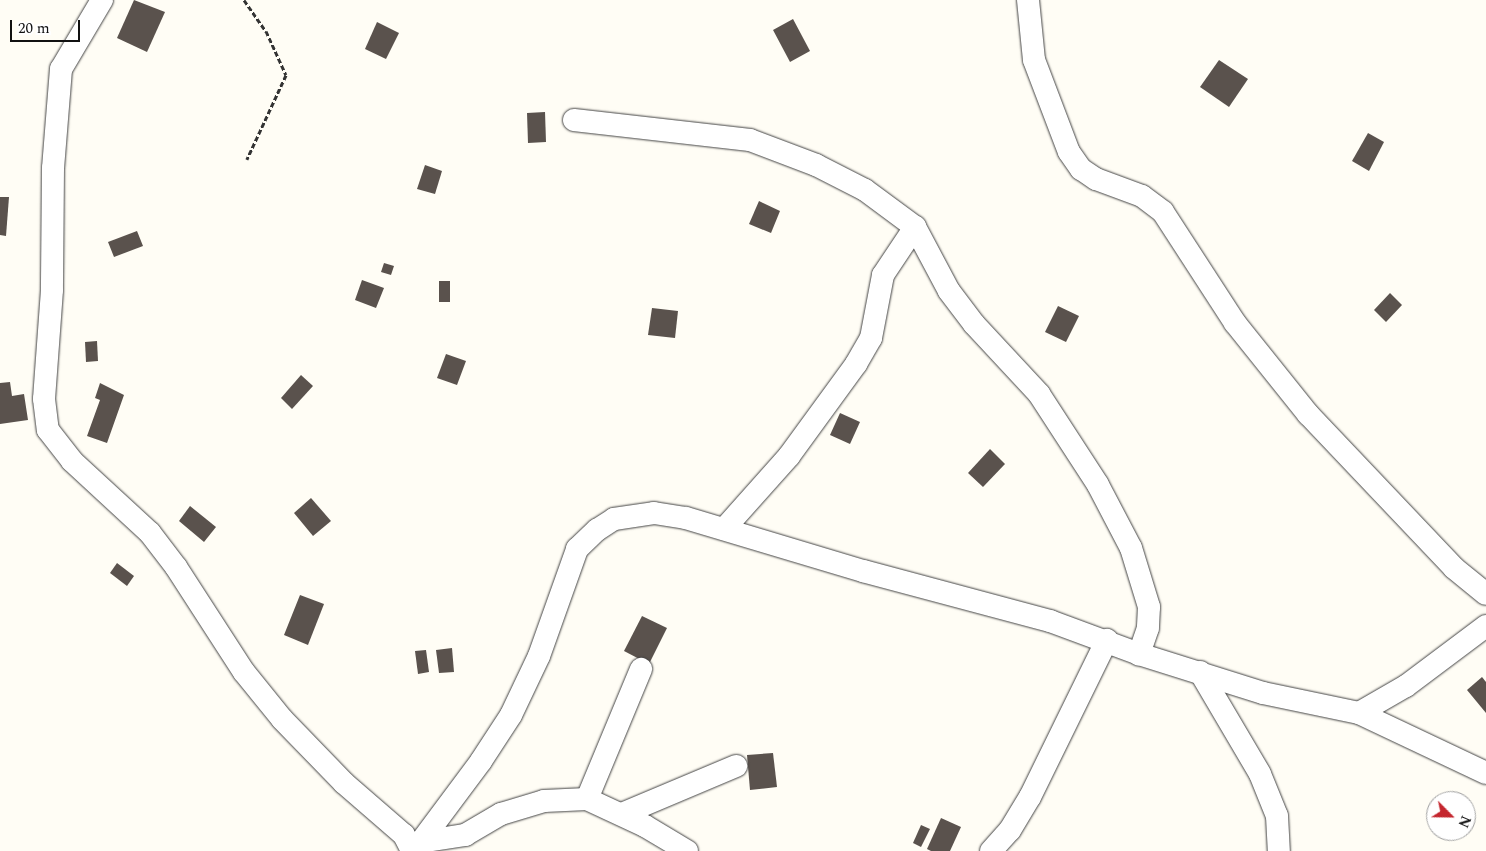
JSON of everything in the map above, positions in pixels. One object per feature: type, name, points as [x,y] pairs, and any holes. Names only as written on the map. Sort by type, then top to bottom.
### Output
[{"type":"street","points":[[102,0],[61,69],[53,168],[52,281],[44,399],[48,430],[72,461],[150,533],[176,567],[244,672],[282,719],[344,783],[404,835],[415,848]]},
{"type":"street","points":[[1028,0],[1034,60],[1069,152],[1081,169],[1096,179],[1142,196],[1163,212],[1235,324],[1308,414],[1454,568],[1486,594]]},
{"type":"street","points":[[574,120],[750,140],[816,165],[865,190],[915,227],[949,291],[974,324],[1039,394],[1098,484],[1131,548],[1149,607],[1148,628],[1139,654]]},
{"type":"street","points":[[724,529],[789,456],[856,364],[871,338],[883,275],[915,227]]},
{"type":"street","points":[[415,848],[481,762],[511,715],[539,656],[578,549],[597,530],[614,519],[654,513],[724,529],[864,571],[1050,621],[1107,640],[1139,654],[1298,703],[1359,713],[1486,773]]},
{"type":"street","points":[[1359,713],[1406,686],[1486,626]]},
{"type":"street","points":[[990,851],[1010,830],[1030,797],[1107,640]]},
{"type":"street","points":[[587,799],[641,669]]},
{"type":"street","points":[[1200,672],[1260,774],[1277,816],[1279,851]]},
{"type":"street","points":[[622,814],[736,766]]},
{"type":"street","points":[[415,848],[465,835],[501,814],[544,801],[587,799],[622,814],[687,851]]},
{"type":"path","points":[[244,0],[266,31],[286,75],[247,159]]},
{"type":"building","points":[[134,0],[165,12],[147,52],[117,38]]},
{"type":"building","points":[[793,19],[810,51],[790,62],[773,30]]},
{"type":"building","points":[[377,22],[399,33],[386,59],[365,49]]},
{"type":"building","points":[[1219,60],[1248,79],[1229,107],[1200,87]]},
{"type":"building","points":[[545,112],[546,142],[528,143],[527,113]]},
{"type":"building","points":[[1368,133],[1384,142],[1369,171],[1352,161]]},
{"type":"building","points":[[425,165],[442,171],[435,194],[417,189]]},
{"type":"building","points":[[0,197],[9,197],[6,236],[0,235]]},
{"type":"building","points":[[759,201],[780,211],[771,233],[749,224]]},
{"type":"building","points":[[137,231],[143,246],[114,257],[108,242]]},
{"type":"building","points":[[384,263],[394,266],[391,275],[381,272]]},
{"type":"building","points":[[362,280],[384,288],[376,308],[355,300]]},
{"type":"building","points":[[439,281],[450,281],[450,302],[439,302]]},
{"type":"building","points":[[1390,293],[1402,305],[1386,322],[1374,310]]},
{"type":"building","points":[[1058,306],[1079,316],[1066,342],[1045,332]]},
{"type":"building","points":[[652,308],[678,311],[675,338],[648,335]]},
{"type":"building","points":[[97,341],[98,361],[86,362],[85,342]]},
{"type":"building","points":[[446,354],[466,361],[457,385],[437,378]]},
{"type":"building","points":[[301,375],[313,386],[292,409],[281,398]]},
{"type":"building","points":[[10,382],[12,396],[24,394],[28,420],[0,424],[0,383]]},
{"type":"building","points":[[100,383],[124,395],[107,443],[87,436],[100,400],[95,398]]},
{"type":"building","points":[[840,413],[860,422],[850,444],[830,435]]},
{"type":"building","points":[[990,449],[1005,464],[983,487],[968,473]]},
{"type":"building","points":[[311,498],[331,521],[313,536],[294,513]]},
{"type":"building","points":[[190,506],[216,527],[204,542],[179,521]]},
{"type":"building","points":[[117,563],[134,576],[127,586],[110,573]]},
{"type":"building","points":[[300,595],[324,604],[308,645],[284,635]]},
{"type":"building","points":[[642,616],[667,628],[649,664],[624,651]]},
{"type":"building","points":[[452,648],[454,672],[439,673],[436,650]]},
{"type":"building","points":[[426,650],[429,672],[418,674],[415,651]]},
{"type":"building","points":[[1482,677],[1486,682],[1486,713],[1467,690]]},
{"type":"building","points":[[773,753],[777,787],[750,790],[747,755]]},
{"type":"building","points":[[941,818],[961,827],[950,851],[931,851],[927,849]]},
{"type":"building","points":[[921,825],[930,829],[921,847],[913,843]]}]
